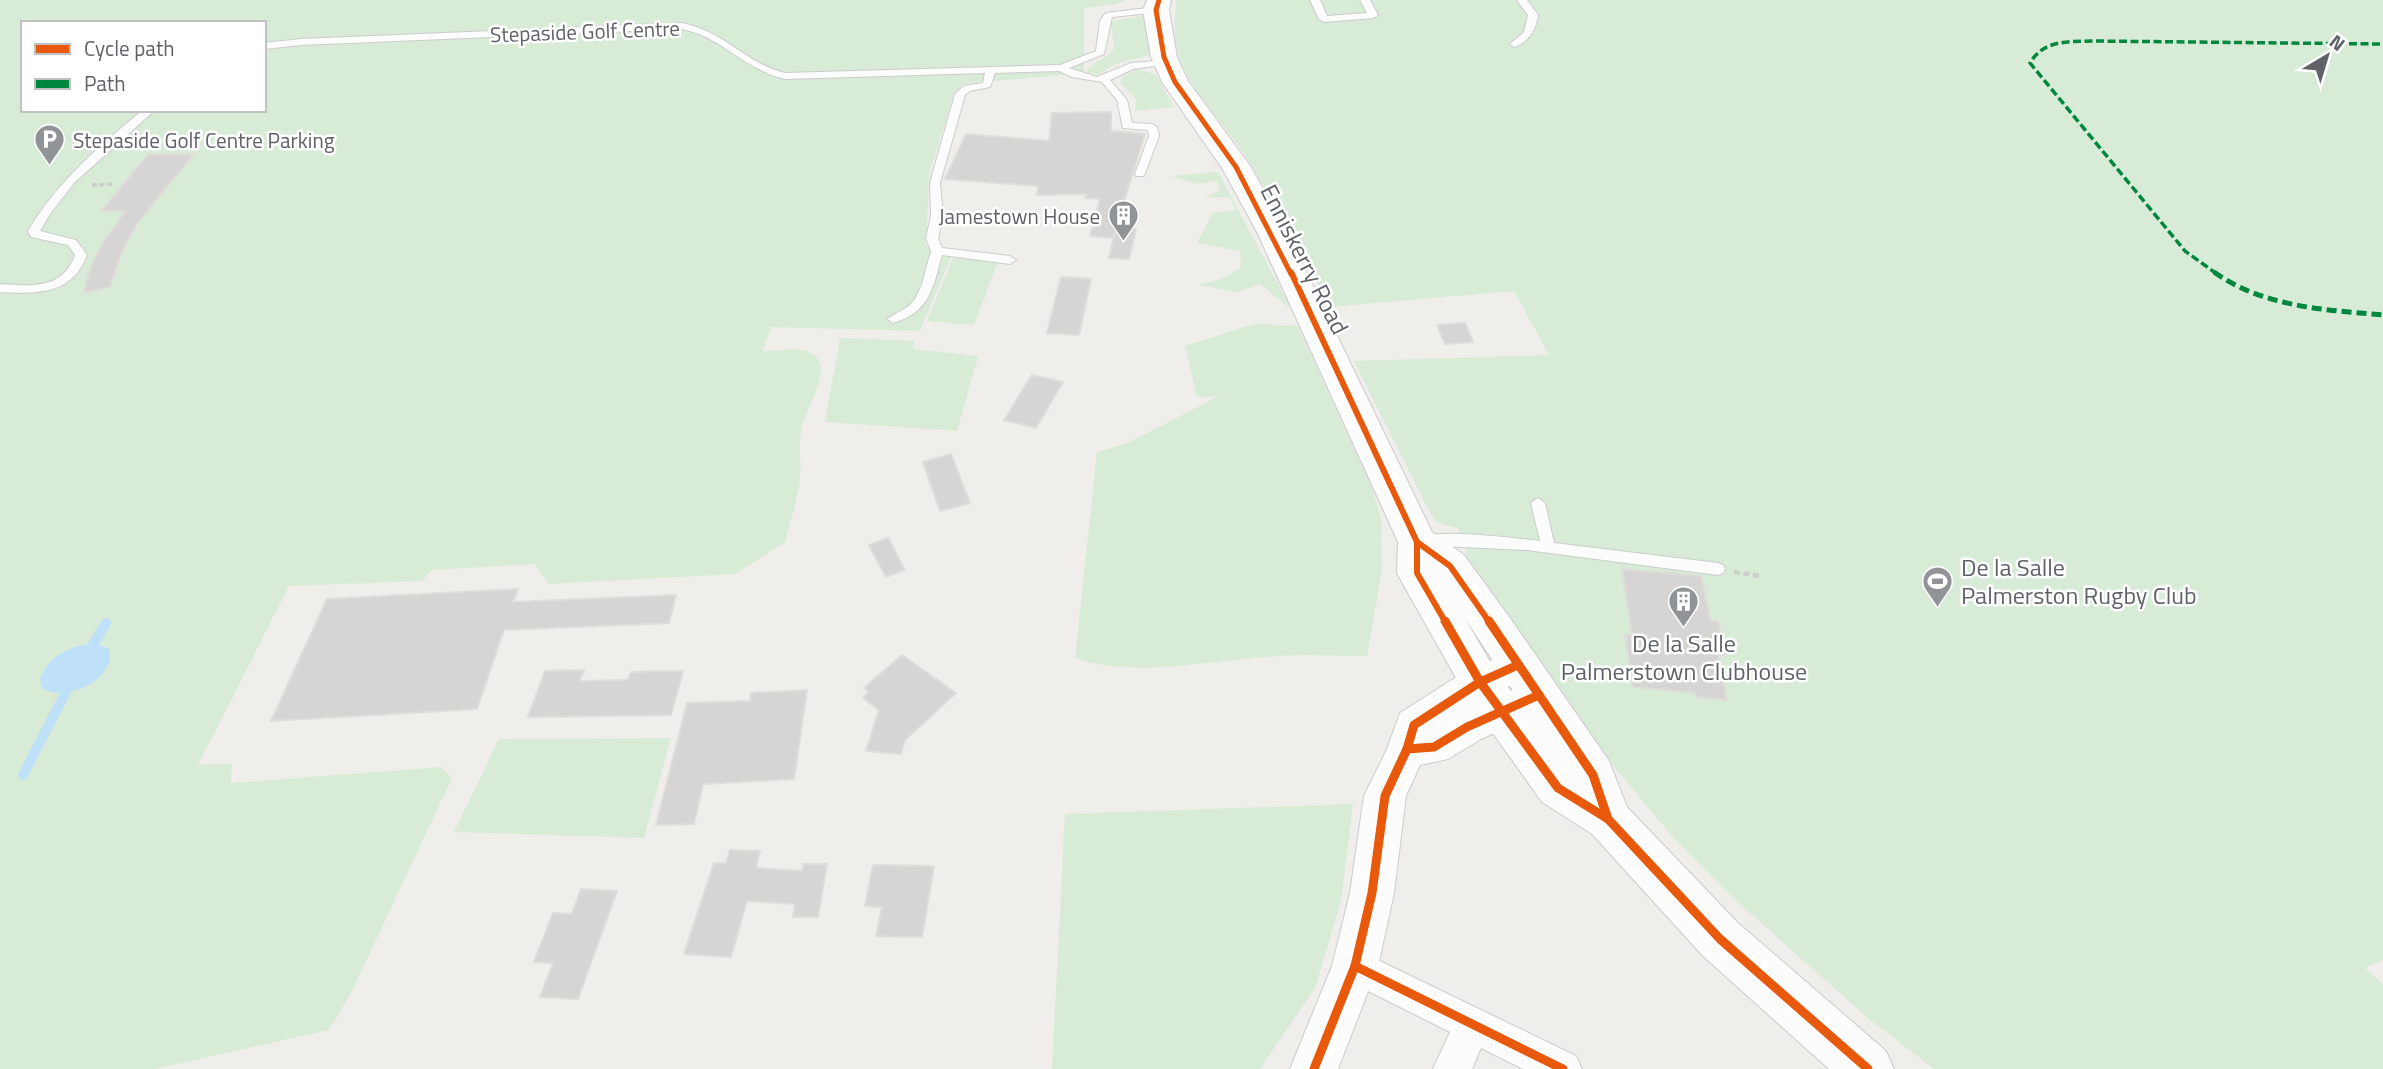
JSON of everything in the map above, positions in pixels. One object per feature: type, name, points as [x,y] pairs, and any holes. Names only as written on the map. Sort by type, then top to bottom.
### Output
[{"type":"main road","name":"Enniskerry Road","points":[[1158,5],[1166,62],[1188,104],[1236,167],[1272,232],[1417,542],[1417,573],[1510,688],[1558,788],[1608,819],[1720,939],[1868,1069]]},
{"type":"street","points":[[1314,1069],[1355,966],[1372,893],[1385,796],[1407,749],[1434,747],[1467,727],[1510,688]]},
{"type":"street","points":[[1355,966],[1563,1069]]},
{"type":"street","points":[[1452,1069],[1473,1025]]},
{"type":"lane","points":[[1315,0],[1324,19],[1373,15],[1365,0]]},
{"type":"lane","points":[[1515,44],[1524,39],[1532,25],[1533,15],[1522,0]]},
{"type":"lane","points":[[1061,68],[1101,52],[1105,20],[1109,15],[1158,5]]},
{"type":"lane","name":"Stepaside Golf Centre","points":[[266,46],[301,42],[682,26],[696,27],[709,33],[777,75],[1061,68]]},
{"type":"lane","points":[[1061,68],[1087,79],[1104,79],[1131,66],[1166,62]]},
{"type":"lane","points":[[893,319],[905,316],[920,305],[937,251],[932,238],[937,216],[935,183],[960,94],[967,88],[988,85],[991,70]]},
{"type":"lane","points":[[1104,79],[1113,87],[1128,110],[1127,126],[1152,127],[1154,136],[1140,174]]},
{"type":"lane","points":[[0,288],[31,291],[53,286],[69,276],[79,265],[81,256],[72,242],[34,235],[34,231],[54,200],[78,173],[148,112]]},
{"type":"lane","points":[[937,251],[1010,260]]},
{"type":"lane","points":[[1538,503],[1548,547]]},
{"type":"lane","points":[[1417,542],[1441,539],[1548,547],[1718,569]]},
{"type":"path","points":[[1718,569],[1761,576]]},
{"type":"green space","points":[[0,0],[1126,0],[1084,8],[1084,73],[964,84],[954,93],[929,175],[926,245],[951,257],[920,331],[771,327],[763,351],[791,350],[811,353],[820,363],[821,371],[801,430],[799,485],[785,542],[735,574],[548,584],[535,564],[432,570],[422,581],[289,586],[198,765],[232,764],[231,783],[441,767],[452,778],[352,991],[329,1030],[155,1069],[0,1069]]},
{"type":"green space","points":[[1177,0],[2383,0],[2383,960],[2365,968],[2383,985],[2383,1069],[1934,1069],[1869,1019],[1733,898],[1670,834],[1582,728],[1463,564],[1467,551],[1457,528],[1438,523],[1431,515],[1354,361],[1549,355],[1514,291],[1330,307],[1255,171],[1190,80],[1176,43]]},
{"type":"green space","points":[[1148,15],[1153,54],[1115,64],[1099,74],[1089,73],[1087,70],[1090,67],[1114,49],[1111,24],[1114,21]]},
{"type":"green space","points":[[1138,69],[1156,75],[1174,107],[1135,111],[1136,99],[1120,83],[1124,76]]},
{"type":"green space","points":[[1218,172],[1291,309],[1260,284],[1237,292],[1198,285],[1222,279],[1241,267],[1240,251],[1197,243],[1213,213],[1236,210],[1230,198],[1206,197],[1220,190],[1217,181],[1197,184],[1171,176]]},
{"type":"green space","points":[[953,258],[998,261],[974,325],[927,321]]},
{"type":"green space","points":[[1254,324],[1298,326],[1372,488],[1381,518],[1382,569],[1367,656],[1291,655],[1149,667],[1122,667],[1075,658],[1097,452],[1128,443],[1219,396],[1197,397],[1185,346]]},
{"type":"green space","points":[[840,338],[914,341],[913,349],[978,356],[957,431],[825,422]]},
{"type":"green space","points":[[671,738],[644,838],[454,832],[499,739]]},
{"type":"green space","points":[[1353,804],[1341,901],[1315,988],[1260,1069],[1052,1069],[1065,814]]},
{"type":"water","points":[[94,643],[109,649],[110,660],[97,679],[75,691],[63,693],[51,692],[42,687],[40,679],[54,658],[68,650]]},
{"type":"building","points":[[1111,112],[1111,131],[1145,134],[1116,227],[1136,229],[1129,259],[1109,258],[1115,232],[1113,238],[1090,236],[1100,199],[1085,198],[1086,194],[1037,195],[1038,186],[945,179],[966,134],[1049,141],[1052,113]]},
{"type":"building","points":[[194,154],[138,222],[121,254],[110,287],[84,293],[98,251],[125,211],[101,211],[148,155]]},
{"type":"building","points":[[1061,277],[1091,279],[1079,335],[1047,333]]},
{"type":"building","points":[[1465,323],[1473,342],[1445,344],[1437,325]]},
{"type":"building","points":[[1032,375],[1063,382],[1036,428],[1004,420]]},
{"type":"building","points":[[951,454],[970,503],[940,511],[923,462]]},
{"type":"building","points":[[888,538],[905,570],[886,577],[869,545]]},
{"type":"building","name":"De la Salle Palmerstown Clubhouse","points":[[1622,569],[1701,576],[1711,621],[1718,621],[1726,656],[1718,655],[1727,700],[1696,697],[1695,693],[1633,687],[1625,634],[1632,635]]},
{"type":"building","points":[[518,589],[513,602],[676,595],[669,623],[504,630],[477,709],[271,721],[327,599]]},
{"type":"building","points":[[902,655],[956,693],[905,740],[901,754],[866,751],[879,710],[863,698],[869,692],[864,688]]},
{"type":"building","points":[[584,670],[580,681],[628,680],[631,672],[683,671],[671,715],[528,717],[545,671]]},
{"type":"building","points":[[807,690],[794,779],[703,784],[694,824],[656,825],[687,703],[750,701],[751,693]]},
{"type":"building","points":[[730,850],[760,851],[756,868],[802,871],[803,864],[827,864],[818,917],[793,917],[795,904],[747,901],[731,957],[684,954],[714,863],[726,863]]},
{"type":"building","points":[[873,865],[934,866],[922,937],[876,936],[882,907],[865,906]]},
{"type":"building","points":[[581,889],[617,891],[578,999],[540,997],[553,963],[534,962],[553,913],[572,914]]},
{"type":"waterway","points":[[90,650],[106,623]]},
{"type":"waterway","points":[[23,775],[69,686]]},
{"type":"marked path","points":[[2383,44],[2066,42],[2041,49],[2030,63],[2185,251],[2223,278],[2267,298],[2319,310],[2383,315]]},
{"type":"cycle path","points":[[1159,0],[1156,10],[1164,57],[1175,82],[1236,167],[1272,232],[1417,542],[1417,573],[1480,682],[1558,788],[1608,819],[1720,939],[1868,1069]]},
{"type":"cycle path","points":[[1417,542],[1450,566],[1497,633],[1593,775],[1608,819]]},
{"type":"cycle path","points":[[1314,1069],[1355,966],[1372,893],[1385,796],[1407,749],[1414,725],[1480,682],[1518,665]]},
{"type":"cycle path","points":[[1407,749],[1434,747],[1467,727],[1539,695]]},
{"type":"cycle path","points":[[1355,966],[1563,1069]]},
{"type":"place","name":"Stepaside Golf Centre Parking","points":[[50,167]]},
{"type":"place","name":"Jamestown House","points":[[1123,243]]},
{"type":"place","name":"De la Salle Palmerston Rugby Club","points":[[1938,608]]},
{"type":"place","name":"De la Salle Palmerstown Clubhouse","points":[[1684,628]]}]
